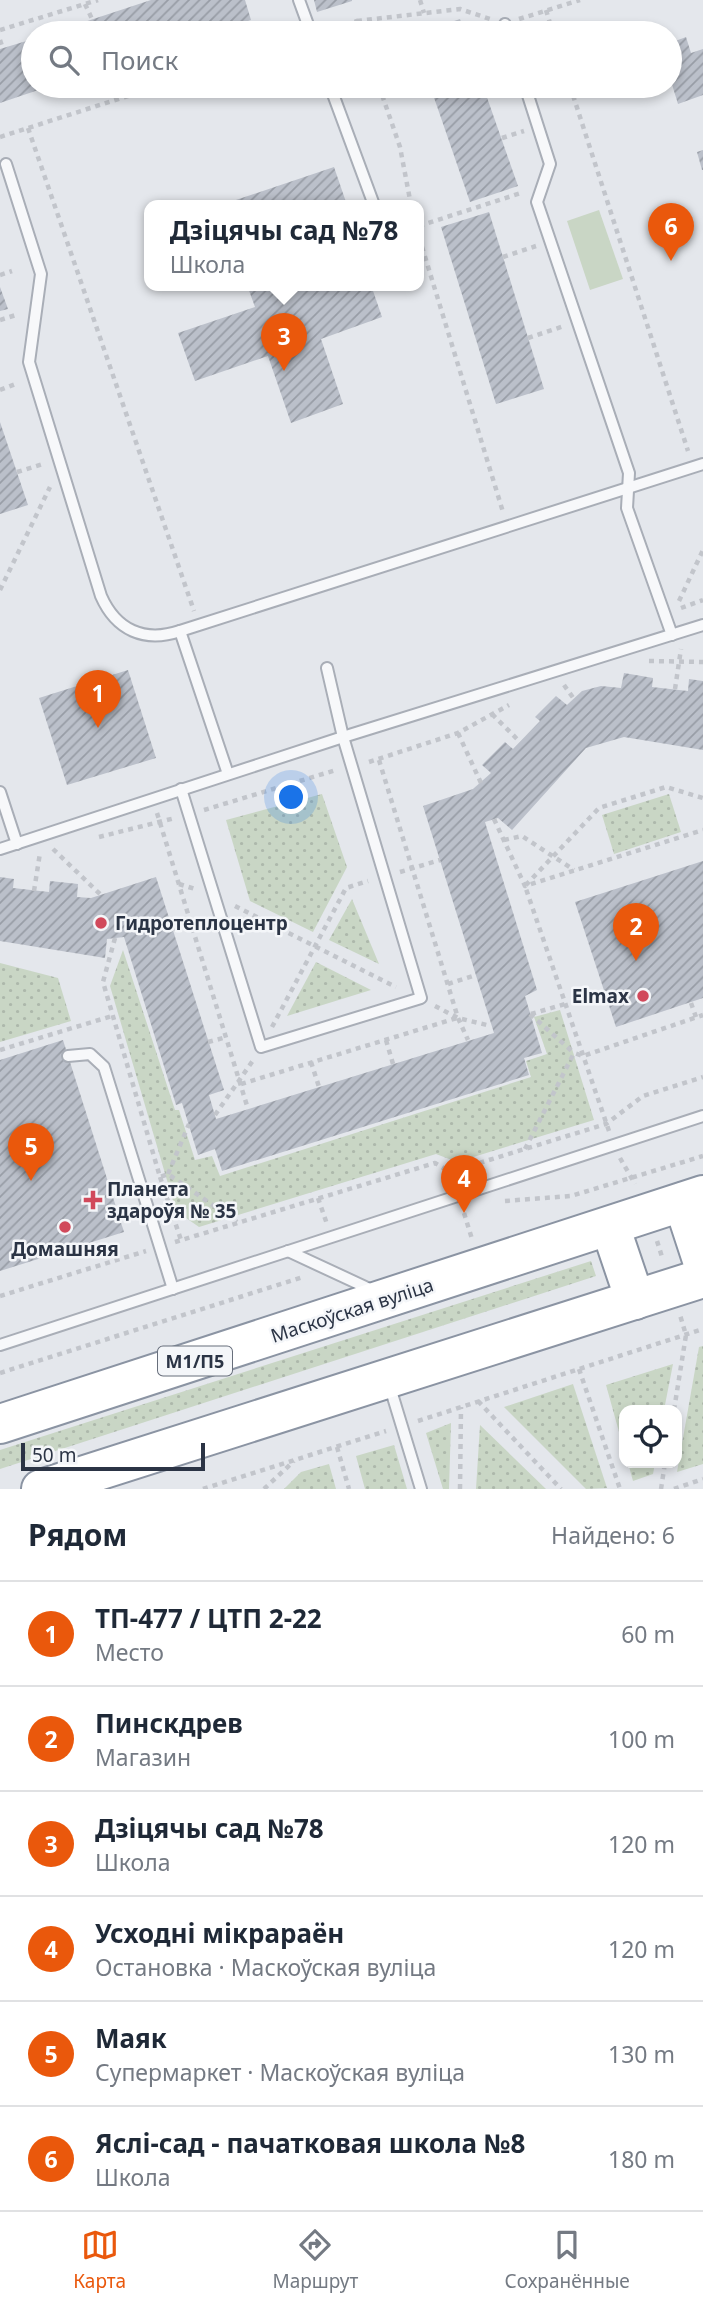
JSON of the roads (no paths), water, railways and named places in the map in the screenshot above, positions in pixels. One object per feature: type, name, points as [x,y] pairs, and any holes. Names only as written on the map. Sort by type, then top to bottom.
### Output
[{"type":"highway","name":"Маскоўская вуліца","points":[[0,1424],[693,1198]]},
{"type":"highway","points":[[693,1198],[703,1263]]},
{"type":"highway","points":[[610,1226],[635,1300]]},
{"type":"highway","points":[[41,1489],[703,1278]]},
{"type":"lane","points":[[299,0],[307,21]]},
{"type":"lane","points":[[334,98],[372,200]]},
{"type":"lane","points":[[529,98],[550,164],[537,202],[629,473],[627,508],[672,635]]},
{"type":"lane","points":[[6,164],[41,274],[29,362],[108,611],[119,625],[134,633],[153,636],[180,631],[698,466]]},
{"type":"lane","points":[[0,849],[343,737],[703,625]]},
{"type":"lane","points":[[180,631],[228,774]]},
{"type":"lane","points":[[181,789],[261,1047],[421,998],[343,737],[327,668]]},
{"type":"lane","points":[[0,792],[17,844]]},
{"type":"lane","points":[[68,1056],[90,1054],[104,1067],[173,1289]]},
{"type":"lane","points":[[0,1345],[703,1116]]},
{"type":"lane","points":[[288,1251],[390,1298]]},
{"type":"lane","points":[[388,1378],[421,1489]]},
{"type":"place","name":"Яслі-сад - пачатковая школа №8","points":[[671,261]]},
{"type":"place","name":"Дзіцячы сад №78","points":[[284,371]]},
{"type":"place","name":"ТП-477 / ЦТП 2-22","points":[[98,728]]},
{"type":"place","name":"Гидротеплоцентр","points":[[101,923]]},
{"type":"place","name":"Пинскдрев","points":[[636,961]]},
{"type":"place","name":"Elmax","points":[[643,996]]},
{"type":"place","name":"Маяк","points":[[31,1181]]},
{"type":"place","name":"Планета здароўя № 35","points":[[93,1200]]},
{"type":"place","name":"Усходні мікрараён","points":[[464,1213]]},
{"type":"place","name":"Домашняя","points":[[65,1227]]}]
